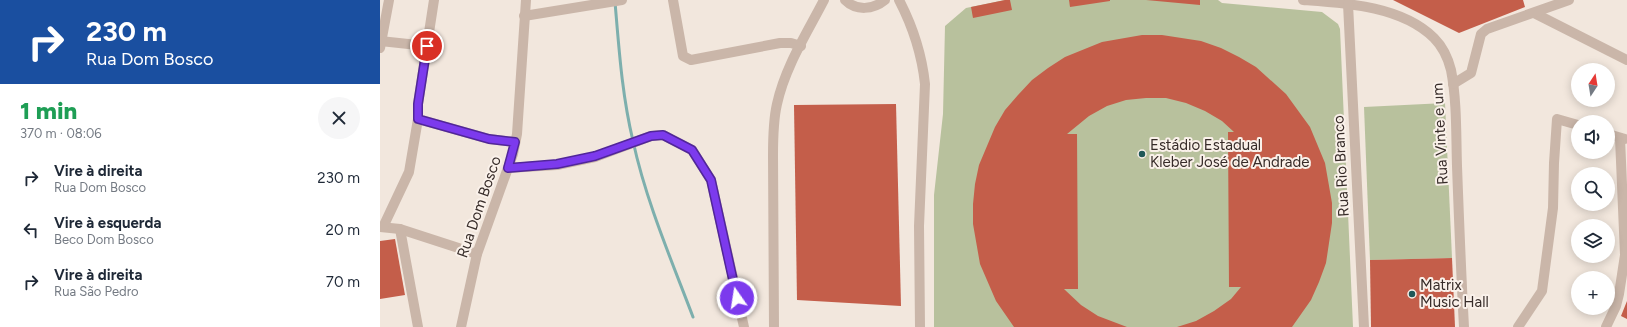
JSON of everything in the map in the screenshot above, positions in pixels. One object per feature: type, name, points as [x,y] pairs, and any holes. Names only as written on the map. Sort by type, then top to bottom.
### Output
[{"type":"street","points":[[389,0],[380,43],[427,46]]},
{"type":"street","points":[[434,0],[418,104],[418,119],[408,172],[381,227],[400,229],[477,254]]},
{"type":"street","name":"Rua Dom Bosco","points":[[461,327],[477,254],[508,168],[519,122],[526,0]]},
{"type":"street","points":[[524,16],[622,0]]},
{"type":"street","points":[[673,0],[683,56],[686,59],[691,60],[780,43],[791,43],[801,46]]},
{"type":"street","points":[[774,327],[774,130],[777,105],[784,81],[824,0]]},
{"type":"street","points":[[845,0],[855,6],[863,8],[872,7],[885,0]]},
{"type":"street","points":[[899,0],[921,61],[925,84],[919,226],[920,327]]},
{"type":"street","name":"Rua Vinte e um","points":[[1303,0],[1350,2],[1408,19],[1433,37],[1444,51],[1448,61],[1453,84],[1464,327]]},
{"type":"street","points":[[1453,84],[1471,73],[1480,34],[1486,29],[1570,0]]},
{"type":"street","name":"Rua Rio Branco","points":[[1350,2],[1364,327]]},
{"type":"street","points":[[1534,13],[1627,60]]},
{"type":"street","points":[[418,119],[489,139],[515,142]]},
{"type":"street","points":[[1518,327],[1542,291],[1553,208],[1557,119],[1571,123]]},
{"type":"street","points":[[508,168],[557,164],[595,156],[651,136],[663,135],[692,150],[711,180],[744,327]]},
{"type":"street","points":[[1606,327],[1616,306],[1625,255],[1624,138]]},
{"type":"street","points":[[400,229],[418,327]]},
{"type":"green space","name":"Estádio Estadual Kleber José de Andrade","points":[[1005,0],[1218,0],[1222,3],[1322,12],[1338,24],[1340,29],[1353,327],[934,327],[934,195],[943,114],[945,26],[966,8]]},
{"type":"green space","points":[[1445,103],[1452,258],[1370,260],[1364,107]]},
{"type":"building","points":[[1010,0],[1012,10],[973,18],[971,7]]},
{"type":"building","points":[[1069,0],[1110,0],[1110,1],[1070,7]]},
{"type":"building","points":[[1146,0],[1200,0],[1200,5]]},
{"type":"building","points":[[1393,0],[1523,0],[1525,7],[1459,33]]},
{"type":"building","points":[[1142,35],[1162,35],[1201,41],[1221,48],[1239,57],[1256,67],[1286,94],[1310,127],[1325,163],[1332,203],[1332,223],[1326,263],[1319,282],[1311,300],[1292,327],[1177,327],[1196,321],[1214,311],[1231,299],[1241,287],[1229,287],[1228,132],[1234,132],[1222,121],[1205,111],[1186,103],[1166,98],[1126,100],[1107,106],[1089,116],[1067,134],[1077,134],[1078,289],[1064,289],[1081,305],[1098,316],[1127,327],[1014,327],[996,301],[980,264],[973,224],[975,184],[979,165],[995,127],[1005,110],[1032,80],[1065,57],[1102,42]]},
{"type":"building","points":[[896,104],[901,306],[797,300],[794,105]]},
{"type":"building","points":[[395,239],[405,295],[380,299],[380,241]]},
{"type":"building","name":"Matrix Music Hall","points":[[1452,258],[1455,327],[1371,327],[1370,260]]},
{"type":"building","points":[[1627,301],[1627,319],[1621,316]]},
{"type":"waterway","points":[[615,2],[624,89],[629,124],[638,163],[652,208],[693,317]]},
{"type":"place","name":"Estádio Estadual Kleber José de Andrade","points":[[1142,154]]},
{"type":"place","name":"Matrix Music Hall","points":[[1412,294]]},
{"type":"route","points":[[427,46],[418,104],[418,119],[489,139],[515,142],[508,168],[557,164],[595,156],[651,136],[663,135],[692,150],[711,180],[737,298]]}]
